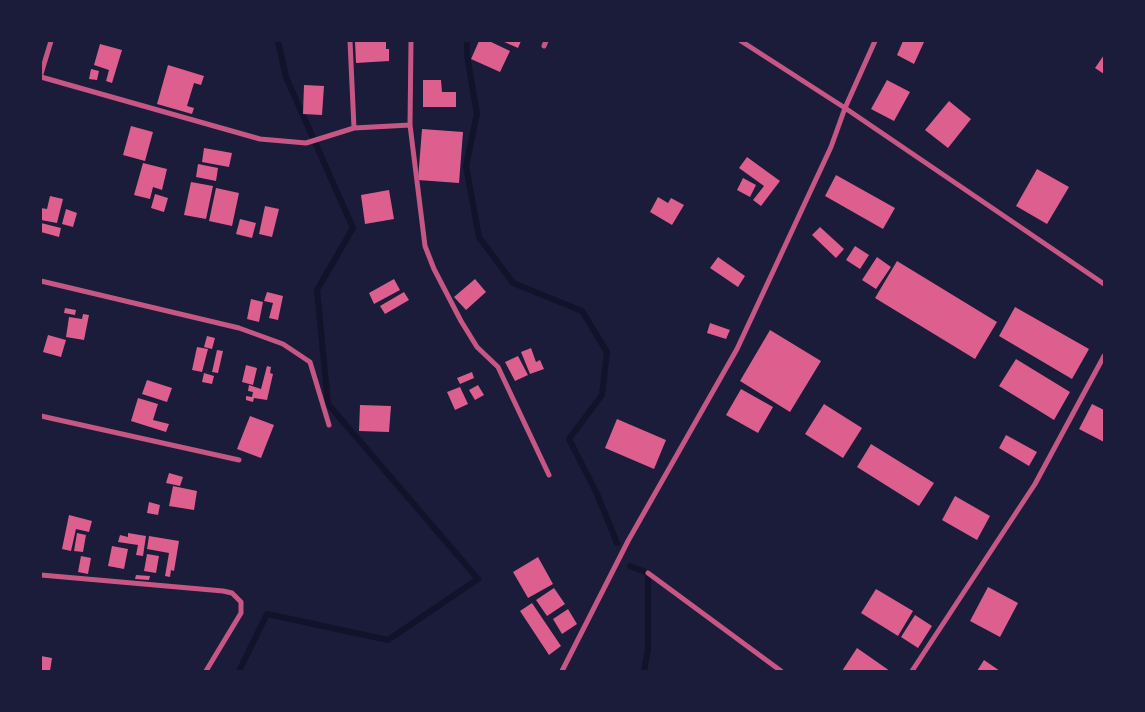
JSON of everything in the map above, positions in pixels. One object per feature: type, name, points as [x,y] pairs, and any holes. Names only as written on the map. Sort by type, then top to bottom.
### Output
[{"type":"street","points":[[51,41],[41,76],[260,139],[306,143],[354,128],[410,125]]},
{"type":"street","points":[[350,41],[354,128]]},
{"type":"street","points":[[411,41],[410,125],[425,246],[434,269],[461,320],[478,346],[498,367],[549,475]]},
{"type":"street","points":[[742,41],[845,108],[1104,284]]},
{"type":"street","points":[[562,671],[628,541],[737,349],[831,147],[845,108],[875,41]]},
{"type":"street","points":[[41,281],[239,328],[283,344],[310,362],[329,425]]},
{"type":"street","points":[[912,671],[1034,484],[1104,356]]},
{"type":"street","points":[[41,416],[239,460]]},
{"type":"street","points":[[648,573],[781,671]]},
{"type":"street","points":[[41,575],[232,593],[241,602],[241,613],[206,671]]},
{"type":"building","points":[[355,41],[386,41],[386,49],[389,49],[389,61],[356,63]]},
{"type":"building","points":[[479,41],[489,41],[510,51],[500,72],[471,59]]},
{"type":"building","points":[[502,41],[521,41],[518,48]]},
{"type":"building","points":[[903,41],[924,42],[914,64],[897,55]]},
{"type":"building","points":[[100,44],[122,50],[112,83],[106,81],[109,70],[94,65]]},
{"type":"building","points":[[1104,55],[1104,74],[1095,68]]},
{"type":"building","points":[[168,65],[204,76],[201,85],[194,83],[187,106],[194,108],[192,114],[157,104]]},
{"type":"building","points":[[91,69],[99,71],[97,80],[89,79]]},
{"type":"building","points":[[423,80],[441,80],[442,92],[456,92],[456,107],[423,107]]},
{"type":"building","points":[[887,80],[910,92],[894,121],[871,109]]},
{"type":"building","points":[[304,85],[324,86],[322,115],[303,114]]},
{"type":"building","points":[[949,101],[971,119],[948,148],[925,130]]},
{"type":"building","points":[[131,126],[153,132],[145,161],[123,155]]},
{"type":"building","points":[[422,129],[463,132],[459,183],[418,180]]},
{"type":"building","points":[[204,148],[232,153],[229,167],[202,162]]},
{"type":"building","points":[[747,157],[780,181],[761,206],[753,200],[764,186],[739,168]]},
{"type":"building","points":[[143,163],[167,169],[162,190],[153,187],[150,199],[134,195]]},
{"type":"building","points":[[198,164],[218,168],[216,181],[196,177]]},
{"type":"building","points":[[1037,169],[1069,187],[1047,224],[1016,206]]},
{"type":"building","points":[[836,175],[895,208],[883,229],[825,196]]},
{"type":"building","points":[[743,178],[756,185],[750,197],[737,190]]},
{"type":"building","points":[[191,182],[213,186],[206,219],[184,215]]},
{"type":"building","points":[[216,188],[239,193],[232,226],[209,221]]},
{"type":"building","points":[[389,190],[394,219],[365,224],[361,195]]},
{"type":"building","points":[[155,194],[168,198],[164,212],[151,208]]},
{"type":"building","points":[[50,196],[63,199],[57,223],[41,220],[41,208],[47,209]]},
{"type":"building","points":[[658,197],[668,203],[671,198],[684,205],[672,225],[650,212]]},
{"type":"building","points":[[265,206],[279,209],[272,237],[259,234]]},
{"type":"building","points":[[66,209],[77,213],[73,227],[62,224]]},
{"type":"building","points":[[240,219],[256,223],[252,238],[236,234]]},
{"type":"building","points":[[41,223],[61,228],[59,237],[41,232]]},
{"type":"building","points":[[820,227],[844,249],[836,258],[812,235]]},
{"type":"building","points":[[855,246],[869,255],[860,269],[846,260]]},
{"type":"building","points":[[718,257],[745,276],[738,287],[710,268]]},
{"type":"building","points":[[877,257],[891,267],[876,289],[862,280]]},
{"type":"building","points":[[897,261],[997,322],[975,359],[875,298]]},
{"type":"building","points":[[394,279],[400,290],[374,304],[369,293]]},
{"type":"building","points":[[475,279],[486,292],[466,310],[454,297]]},
{"type":"building","points":[[267,292],[283,296],[278,320],[269,318],[273,303],[264,301]]},
{"type":"building","points":[[404,292],[409,300],[385,314],[380,306]]},
{"type":"building","points":[[251,299],[263,302],[259,322],[247,319]]},
{"type":"building","points":[[1015,307],[1089,349],[1072,379],[999,336]]},
{"type":"building","points":[[65,308],[76,310],[75,315],[64,313]]},
{"type":"building","points":[[83,314],[89,315],[84,340],[66,337],[69,317],[82,319]]},
{"type":"building","points":[[710,323],[730,330],[726,339],[707,333]]},
{"type":"building","points":[[770,330],[821,361],[790,412],[740,381]]},
{"type":"building","points":[[48,335],[66,340],[61,357],[43,352]]},
{"type":"building","points":[[207,336],[215,338],[212,349],[204,347]]},
{"type":"building","points":[[197,347],[208,349],[202,372],[192,370]]},
{"type":"building","points":[[531,348],[536,362],[540,360],[544,369],[530,374],[521,352]]},
{"type":"building","points":[[217,350],[223,351],[218,373],[212,372]]},
{"type":"building","points":[[518,356],[528,375],[515,381],[505,362]]},
{"type":"building","points":[[1016,359],[1070,392],[1054,420],[999,386]]},
{"type":"building","points":[[246,365],[257,368],[253,385],[242,382]]},
{"type":"building","points":[[267,366],[271,367],[270,373],[273,374],[267,400],[254,398],[253,402],[246,400],[246,396],[252,397],[253,392],[248,391],[249,385],[261,389]]},
{"type":"building","points":[[472,372],[474,378],[460,384],[457,378]]},
{"type":"building","points":[[204,373],[214,376],[212,384],[202,382]]},
{"type":"building","points":[[147,380],[172,388],[167,402],[142,394]]},
{"type":"building","points":[[478,385],[484,395],[475,400],[469,390]]},
{"type":"building","points":[[460,387],[468,404],[455,410],[447,392]]},
{"type":"building","points":[[741,389],[773,407],[758,433],[726,415]]},
{"type":"building","points":[[138,398],[158,404],[153,420],[169,424],[166,432],[131,421]]},
{"type":"building","points":[[824,404],[862,428],[843,458],[805,434]]},
{"type":"building","points":[[1092,404],[1104,410],[1104,442],[1079,429]]},
{"type":"building","points":[[360,405],[391,406],[389,432],[359,431]]},
{"type":"building","points":[[250,416],[274,425],[261,458],[237,449]]},
{"type":"building","points":[[617,419],[666,440],[654,469],[605,448]]},
{"type":"building","points":[[1006,435],[1037,452],[1029,466],[999,448]]},
{"type":"building","points":[[871,444],[934,483],[919,506],[857,467]]},
{"type":"building","points":[[169,473],[183,477],[180,486],[166,483]]},
{"type":"building","points":[[173,486],[197,491],[194,510],[169,506]]},
{"type":"building","points":[[955,496],[990,516],[977,540],[942,520]]},
{"type":"building","points":[[149,502],[160,505],[158,515],[147,513]]},
{"type":"building","points":[[69,515],[92,521],[89,532],[76,529],[71,551],[62,549]]},
{"type":"building","points":[[77,533],[86,535],[83,552],[74,551]]},
{"type":"building","points":[[128,533],[146,536],[143,556],[136,555],[138,545],[118,542],[120,535],[128,537]]},
{"type":"building","points":[[149,536],[179,541],[174,571],[171,570],[170,577],[165,576],[169,553],[147,549]]},
{"type":"building","points":[[112,546],[128,549],[124,569],[108,566]]},
{"type":"building","points":[[147,554],[159,556],[156,573],[144,571]]},
{"type":"building","points":[[81,556],[91,558],[88,574],[78,572]]},
{"type":"building","points":[[538,557],[553,584],[528,598],[513,572]]},
{"type":"building","points":[[136,575],[150,576],[149,580],[135,579]]},
{"type":"building","points":[[988,587],[1018,603],[1000,637],[970,621]]},
{"type":"building","points":[[554,588],[565,604],[547,616],[536,600]]},
{"type":"building","points":[[876,589],[913,611],[898,636],[861,613]]},
{"type":"building","points":[[532,603],[561,646],[549,655],[520,611]]},
{"type":"building","points":[[568,609],[577,624],[562,634],[553,619]]},
{"type":"building","points":[[915,615],[932,626],[918,648],[901,637]]},
{"type":"building","points":[[857,648],[890,671],[842,671]]},
{"type":"building","points":[[41,656],[52,658],[50,671],[41,671]]},
{"type":"building","points":[[984,660],[1000,671],[977,671]]},
{"type":"waterway","points":[[239,671],[267,614],[388,640],[478,579],[328,404],[317,290],[353,228],[286,77],[278,41]]},
{"type":"waterway","points":[[467,41],[467,55],[477,114],[466,166],[479,237],[513,283],[582,311],[607,352],[602,395],[569,439],[597,494],[617,543]]},
{"type":"waterway","points":[[630,566],[648,573],[648,649],[644,671]]}]
